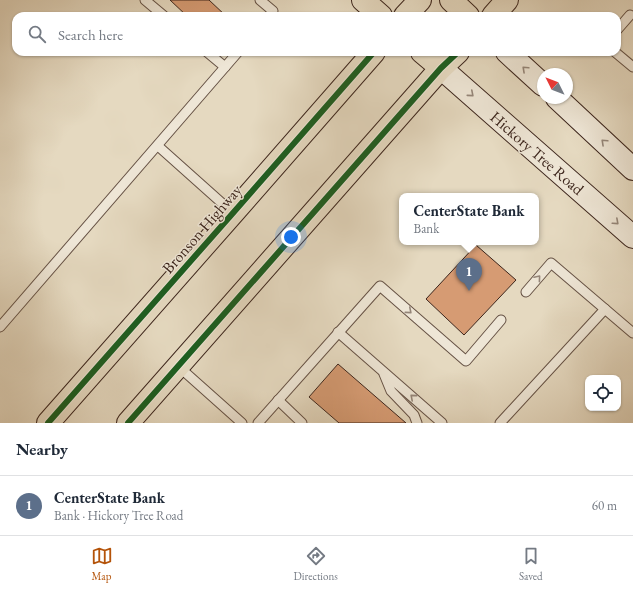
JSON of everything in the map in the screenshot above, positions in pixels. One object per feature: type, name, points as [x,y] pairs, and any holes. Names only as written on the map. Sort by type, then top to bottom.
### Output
[{"type":"main road","points":[[363,0],[376,12]]},
{"type":"main road","points":[[410,12],[420,0]]},
{"type":"main road","points":[[451,0],[464,12]]},
{"type":"main road","points":[[496,12],[507,0]]},
{"type":"main road","name":"Bronson Highway","points":[[48,423],[371,56]]},
{"type":"main road","points":[[427,56],[441,68]]},
{"type":"main road","points":[[128,423],[441,68],[454,56]]},
{"type":"street","points":[[511,56],[537,80]]},
{"type":"street","name":"Hickory Tree Road","points":[[441,68],[633,237]]},
{"type":"street","points":[[563,104],[633,169]]},
{"type":"lane","points":[[145,0],[159,12]]},
{"type":"lane","points":[[260,0],[273,11],[272,12]]},
{"type":"lane","points":[[621,26],[632,14]]},
{"type":"lane","points":[[212,56],[225,67]]},
{"type":"lane","points":[[0,327],[235,56]]},
{"type":"lane","points":[[620,56],[633,67]]},
{"type":"lane","points":[[158,146],[233,214]]},
{"type":"lane","points":[[526,292],[550,263],[633,333]]},
{"type":"lane","points":[[258,423],[380,286],[466,361],[501,320]]},
{"type":"lane","points":[[500,423],[605,309]]},
{"type":"lane","points":[[338,332],[442,423]]},
{"type":"lane","points":[[178,366],[242,423]]},
{"type":"lane","points":[[383,372],[391,391],[414,414],[417,423]]},
{"type":"lane","points":[[278,400],[302,423]]},
{"type":"building","points":[[170,0],[209,0],[222,12],[183,12]]},
{"type":"building","points":[[476,245],[516,280],[464,335],[426,299]]},
{"type":"building","points":[[338,364],[406,423],[339,423],[309,397]]},
{"type":"cycle path","points":[[48,423],[370,56]]},
{"type":"cycle path","points":[[128,423],[441,68],[454,56]]},
{"type":"place","name":"CenterState Bank","points":[[469,291]]}]
